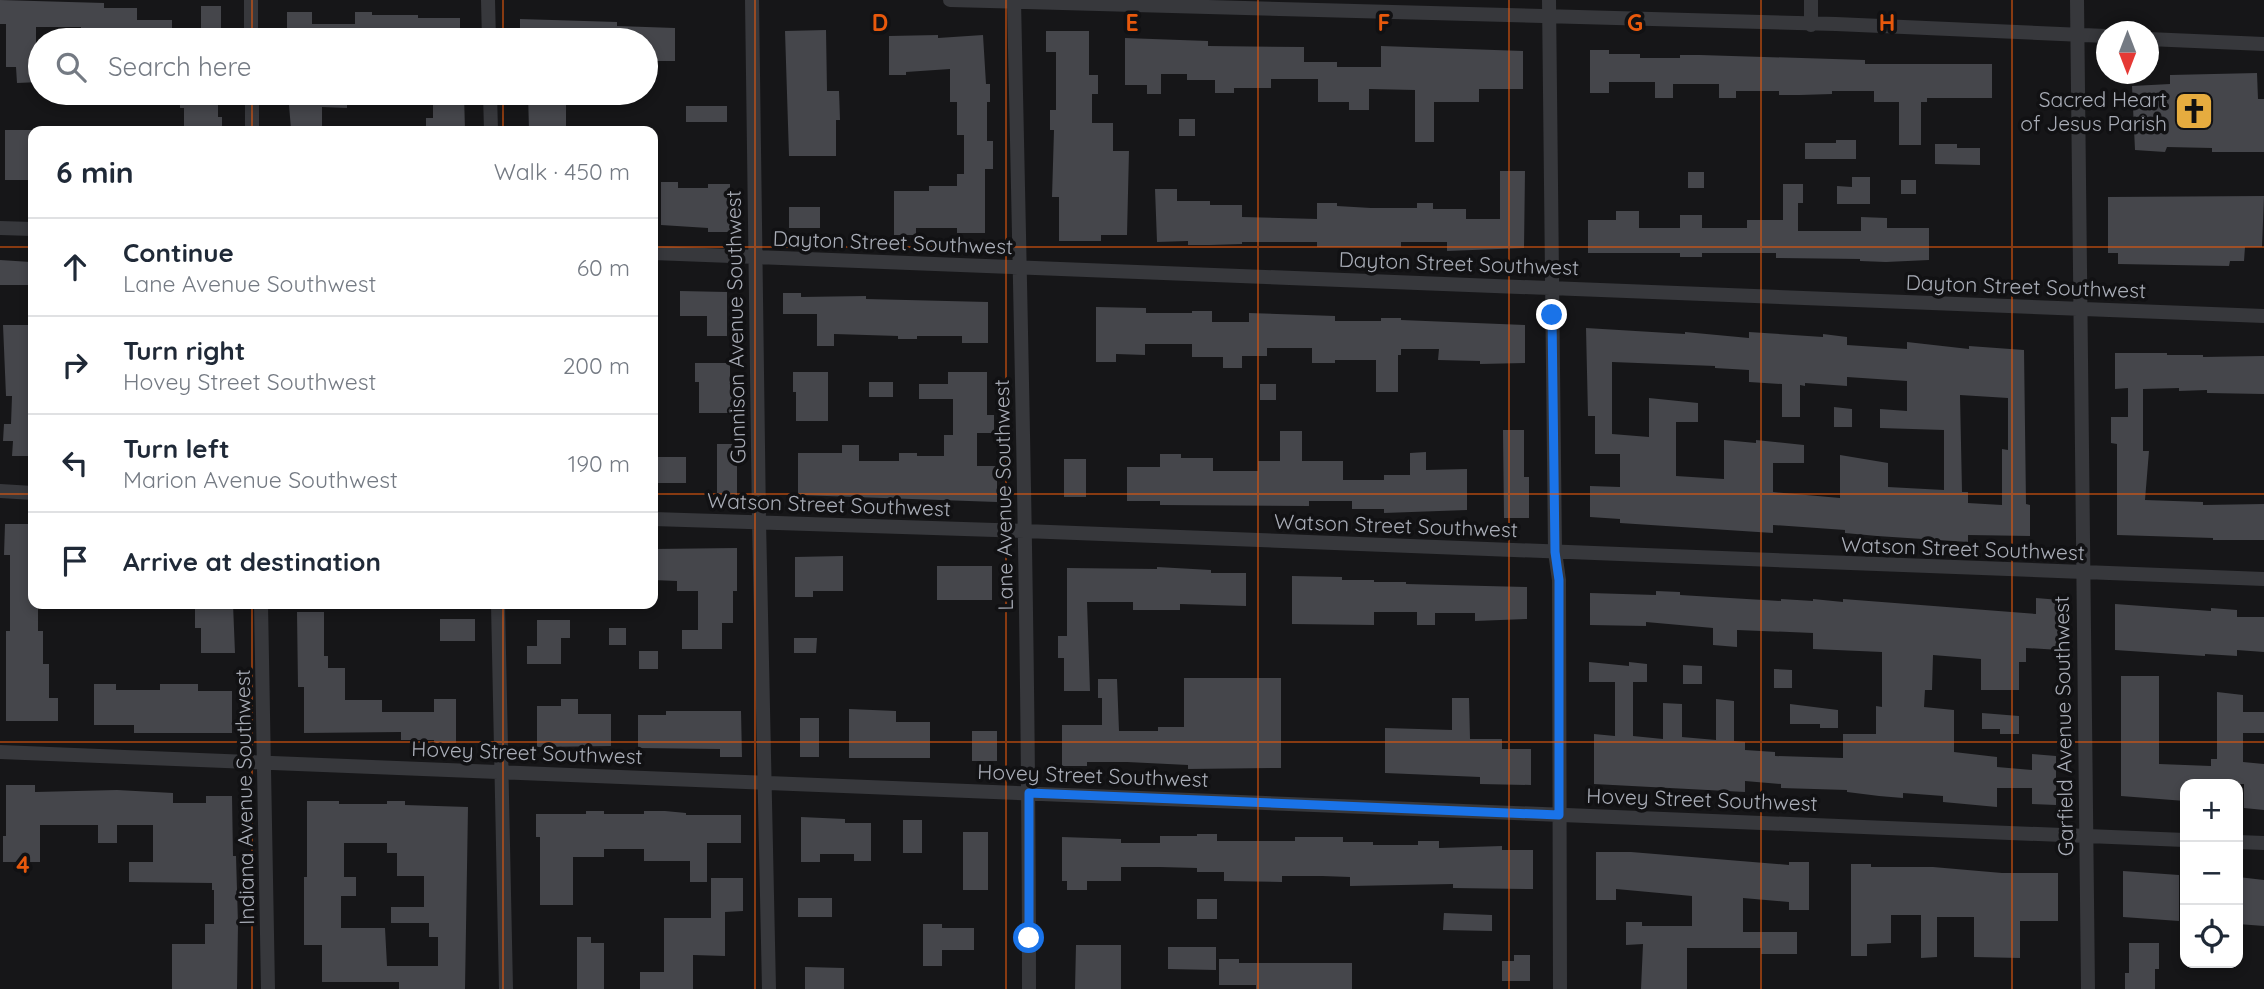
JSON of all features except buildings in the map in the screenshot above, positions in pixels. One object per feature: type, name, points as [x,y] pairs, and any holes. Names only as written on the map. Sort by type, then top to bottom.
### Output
[{"type":"street","points":[[251,0],[251,28]]},
{"type":"street","points":[[488,0],[489,28]]},
{"type":"street","name":"Gunnison Avenue Southwest","points":[[752,0],[769,989]]},
{"type":"street","points":[[950,0],[2096,36]]},
{"type":"street","points":[[1549,0],[1555,552],[1559,580],[1560,989]]},
{"type":"street","points":[[1811,0],[1811,25]]},
{"type":"street","name":"Garfield Avenue Southwest","points":[[2077,0],[2088,989]]},
{"type":"street","name":"Lane Avenue Southwest","points":[[1014,1],[1029,793],[1029,989]]},
{"type":"street","points":[[2159,39],[2264,44]]},
{"type":"street","points":[[252,105],[252,126]]},
{"type":"street","points":[[490,105],[491,126]]},
{"type":"street","points":[[0,228],[28,229]]},
{"type":"street","name":"Dayton Street Southwest","points":[[658,253],[2264,316]]},
{"type":"street","points":[[0,491],[28,493]]},
{"type":"street","name":"Watson Street Southwest","points":[[658,519],[2264,579]]},
{"type":"street","name":"Indiana Avenue Southwest","points":[[261,609],[268,989]]},
{"type":"street","points":[[498,609],[506,989]]},
{"type":"street","name":"Hovey Street Southwest","points":[[0,752],[2180,840]]},
{"type":"street","points":[[2243,842],[2264,843]]},
{"type":"place","name":"Sacred Heart of Jesus Parish","points":[[2194,111]]},
{"type":"route","points":[[1029,938],[1029,793],[1559,815],[1559,580],[1555,552],[1552,315]]}]
